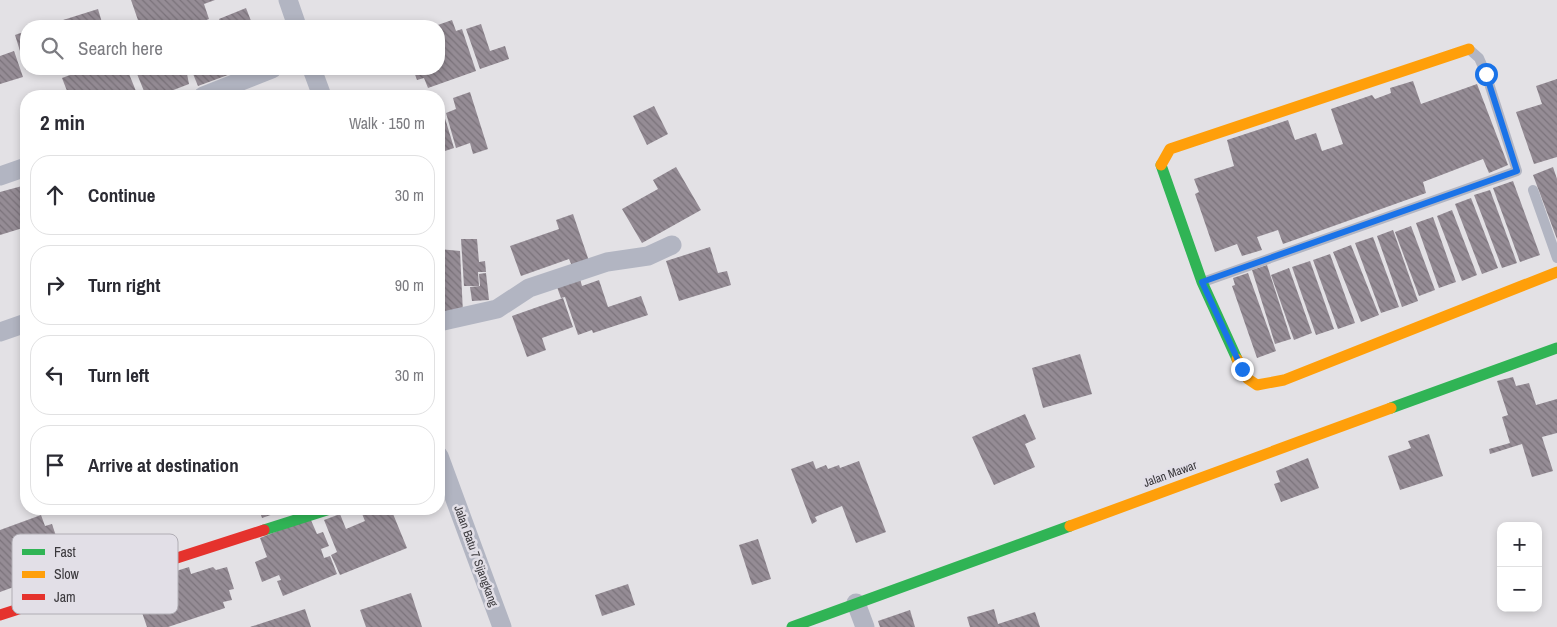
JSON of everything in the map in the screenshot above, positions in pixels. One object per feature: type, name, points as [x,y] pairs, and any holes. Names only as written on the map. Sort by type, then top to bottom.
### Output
[{"type":"street","points":[[288,0],[295,20]]},
{"type":"street","points":[[1469,49],[1170,149],[1160,166],[1202,282],[1242,369],[1248,379],[1257,384],[1284,380],[1557,272]]},
{"type":"street","points":[[218,90],[257,75]]},
{"type":"street","points":[[314,75],[320,90]]},
{"type":"street","points":[[0,176],[20,169]]},
{"type":"street","points":[[445,321],[497,309],[529,288],[607,262],[648,256],[672,245]]},
{"type":"street","points":[[0,332],[20,325]]},
{"type":"street","name":"Jalan Mawar","points":[[792,627],[1557,348]]},
{"type":"street","name":"Jalan Batu 7 Sijangkang","points":[[445,479],[481,566],[502,627]]},
{"type":"street","points":[[178,558],[311,515]]},
{"type":"street","points":[[856,603],[865,627]]},
{"type":"street","points":[[0,615],[12,611]]},
{"type":"lane","points":[[1202,282],[1517,171],[1486,74],[1479,58],[1469,49]]},
{"type":"lane","points":[[1533,190],[1557,258]]},
{"type":"building","points":[[131,0],[215,0],[204,4],[209,19],[206,20],[138,20]]},
{"type":"building","points":[[246,8],[251,20],[219,20]]},
{"type":"building","points":[[98,9],[101,20],[63,20]]},
{"type":"building","points":[[452,20],[456,31],[462,29],[476,71],[428,88],[424,78],[417,80],[415,75],[445,75],[445,22]]},
{"type":"building","points":[[481,24],[490,51],[505,46],[509,59],[480,69],[466,29]]},
{"type":"building","points":[[20,33],[20,51],[15,35]]},
{"type":"building","points":[[14,51],[20,68],[20,75],[23,77],[0,84],[0,56]]},
{"type":"building","points":[[70,75],[129,75],[136,90],[67,90],[62,78]]},
{"type":"building","points":[[137,75],[187,75],[189,84],[174,90],[144,90]]},
{"type":"building","points":[[193,75],[228,75],[198,86]]},
{"type":"building","points":[[1557,79],[1557,157],[1534,164],[1516,112],[1542,104],[1536,86]]},
{"type":"building","points":[[1413,81],[1421,104],[1477,84],[1508,165],[1489,173],[1483,159],[1423,182],[1426,193],[1283,244],[1278,230],[1257,237],[1262,250],[1242,256],[1237,244],[1215,252],[1195,194],[1199,192],[1194,179],[1234,166],[1227,140],[1288,120],[1295,140],[1316,133],[1322,151],[1343,144],[1331,109],[1372,95],[1375,99],[1391,93],[1390,88]]},
{"type":"building","points":[[470,92],[488,149],[473,154],[470,143],[456,148],[446,113],[456,109],[453,98]]},
{"type":"building","points":[[654,106],[668,134],[647,145],[633,116]]},
{"type":"building","points":[[445,118],[454,148],[445,151]]},
{"type":"building","points":[[676,167],[701,210],[642,243],[622,209],[658,189],[653,180]]},
{"type":"building","points":[[1553,167],[1557,179],[1557,239],[1533,175]]},
{"type":"building","points":[[1513,181],[1540,255],[1520,262],[1493,188]]},
{"type":"building","points":[[20,187],[20,229],[0,235],[0,192]]},
{"type":"building","points":[[1490,190],[1517,263],[1502,268],[1474,195]]},
{"type":"building","points":[[1471,198],[1498,268],[1482,274],[1455,204]]},
{"type":"building","points":[[1452,210],[1477,275],[1462,281],[1437,216]]},
{"type":"building","points":[[573,214],[589,261],[572,266],[569,259],[521,276],[510,246],[559,229],[556,220]]},
{"type":"building","points":[[1433,217],[1456,282],[1439,288],[1416,223]]},
{"type":"building","points":[[1411,226],[1435,290],[1419,296],[1395,232]]},
{"type":"building","points":[[1393,230],[1418,301],[1402,307],[1377,236]]},
{"type":"building","points":[[1373,237],[1399,307],[1381,313],[1355,243]]},
{"type":"building","points":[[461,239],[477,239],[479,262],[485,261],[486,272],[478,272],[479,286],[464,286]]},
{"type":"building","points":[[1351,245],[1379,315],[1361,322],[1333,252]]},
{"type":"building","points":[[710,247],[718,273],[727,271],[731,285],[679,301],[666,261]]},
{"type":"building","points":[[445,250],[460,251],[463,313],[445,314]]},
{"type":"building","points":[[1330,254],[1355,323],[1338,329],[1313,260]]},
{"type":"building","points":[[1310,261],[1334,329],[1316,335],[1292,267]]},
{"type":"building","points":[[1267,265],[1291,339],[1275,344],[1252,270]]},
{"type":"building","points":[[1289,268],[1312,333],[1294,340],[1271,275]]},
{"type":"building","points":[[486,273],[489,300],[472,301],[470,287],[480,286],[479,274]]},
{"type":"building","points":[[1248,273],[1276,351],[1257,358],[1232,286],[1235,285],[1233,278]]},
{"type":"building","points":[[580,279],[582,286],[599,280],[608,307],[641,296],[648,315],[593,333],[592,330],[578,335],[565,297],[561,298],[557,287]]},
{"type":"building","points":[[563,298],[573,327],[542,338],[546,350],[527,357],[512,316]]},
{"type":"building","points":[[1080,354],[1092,394],[1043,408],[1032,368]]},
{"type":"building","points":[[1513,377],[1516,386],[1529,383],[1536,405],[1557,399],[1557,433],[1542,437],[1553,471],[1532,477],[1522,444],[1490,454],[1489,449],[1510,443],[1502,417],[1508,415],[1497,381]]},
{"type":"building","points":[[1025,414],[1036,439],[1025,444],[1035,467],[994,485],[972,437]]},
{"type":"building","points":[[1429,434],[1443,476],[1400,490],[1388,456],[1411,448],[1408,441]]},
{"type":"building","points":[[1308,458],[1319,488],[1281,502],[1274,484],[1280,482],[1276,471]]},
{"type":"building","points":[[813,461],[816,469],[826,465],[828,469],[839,465],[840,468],[859,461],[886,532],[856,543],[842,506],[815,517],[817,521],[812,524],[791,469]]},
{"type":"building","points":[[41,515],[45,526],[52,524],[55,534],[12,534],[12,588],[0,592],[0,530]]},
{"type":"building","points":[[340,515],[346,529],[365,521],[362,515],[393,515],[407,548],[340,575],[331,555],[337,552],[324,520]]},
{"type":"building","points":[[310,518],[317,534],[323,532],[329,546],[321,549],[324,558],[330,556],[337,574],[283,596],[277,581],[281,580],[279,575],[262,582],[255,562],[267,557],[260,538]]},
{"type":"building","points":[[758,539],[771,579],[752,585],[739,545]]},
{"type":"building","points":[[189,567],[191,574],[213,567],[216,570],[227,567],[234,589],[229,590],[232,600],[223,602],[225,608],[168,627],[147,627],[143,614],[178,614],[178,570]]},
{"type":"building","points":[[628,584],[635,605],[602,616],[595,595]]},
{"type":"building","points":[[411,593],[422,627],[366,627],[360,610]]},
{"type":"building","points":[[305,609],[311,627],[250,627]]},
{"type":"building","points":[[994,609],[998,624],[1035,612],[1040,627],[970,627],[967,617]]},
{"type":"building","points":[[910,610],[915,627],[880,627],[878,621]]},
{"type":"traffic: fast","points":[[1161,165],[1202,282],[1237,359]]},
{"type":"traffic: fast","points":[[1391,408],[1557,348]]},
{"type":"traffic: fast","points":[[264,530],[311,515]]},
{"type":"traffic: fast","points":[[792,627],[1070,526]]},
{"type":"traffic: slow","points":[[1161,165],[1170,149],[1469,49]]},
{"type":"traffic: slow","points":[[1237,359],[1248,379],[1257,385],[1284,380],[1557,272]]},
{"type":"traffic: slow","points":[[1070,526],[1391,408]]},
{"type":"traffic: jam","points":[[178,558],[264,530]]},
{"type":"traffic: jam","points":[[0,615],[12,611]]},
{"type":"route","points":[[1242,369],[1202,282],[1517,171],[1486,74]]}]
